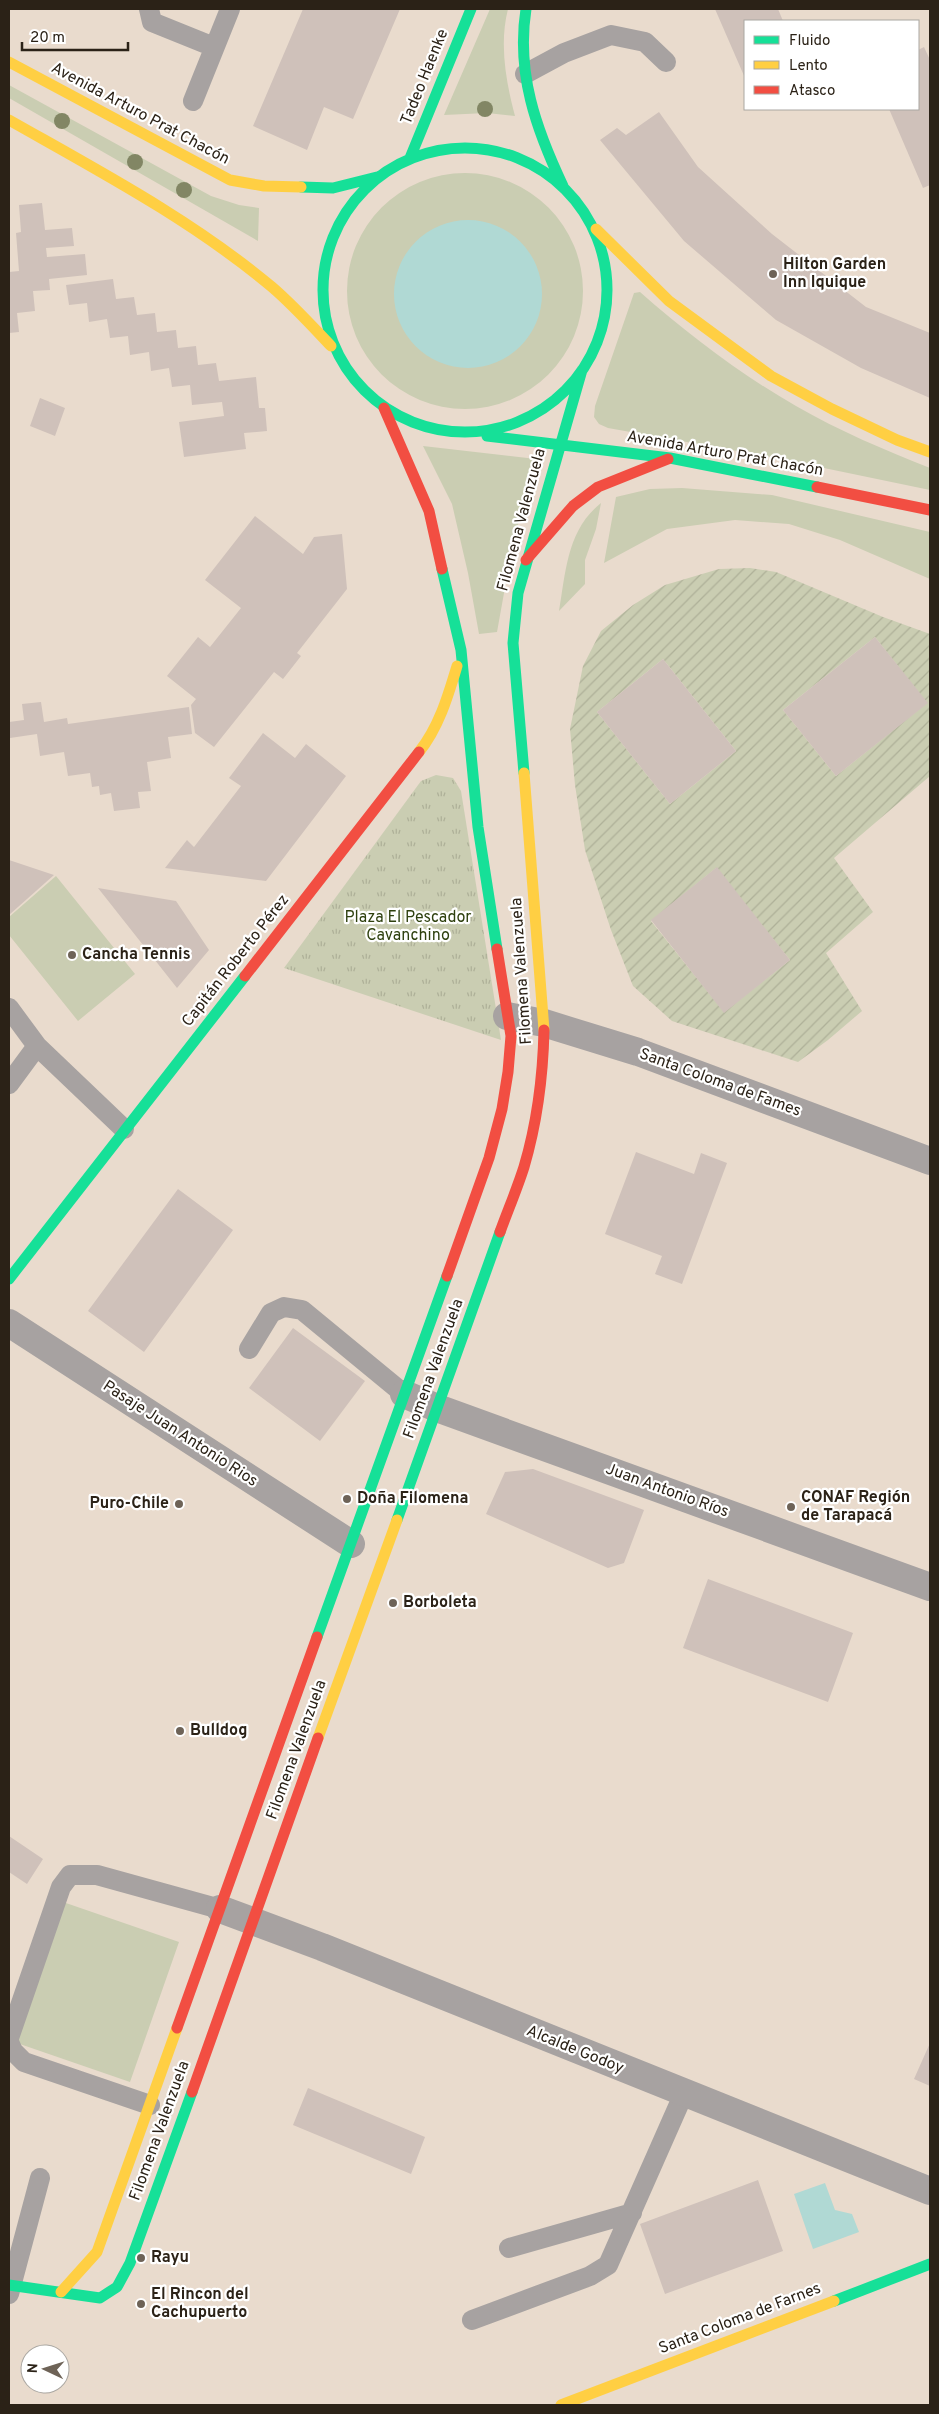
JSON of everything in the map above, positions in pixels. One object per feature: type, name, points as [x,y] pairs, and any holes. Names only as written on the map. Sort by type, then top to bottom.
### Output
[{"type":"street","name":"Tadeo Haenke","points":[[410,158],[471,9]]},
{"type":"street","points":[[526,9],[522,44],[525,74],[546,152],[563,186]]},
{"type":"street","name":"Avenida Arturo Prat Chacón","points":[[9,62],[230,180],[264,186],[333,188],[378,176]]},
{"type":"street","name":"Avenida Arturo Prat Chacón","points":[[9,120],[126,186],[231,255],[297,310],[336,352],[349,373],[365,392],[384,408],[405,420],[428,428],[453,432],[670,458],[930,510]]},
{"type":"street","name":"Avenida Arturo Prat Chacón","points":[[336,352],[327,326],[322,298],[324,270],[330,243],[341,218],[358,195],[378,176],[410,158],[432,151],[455,147],[479,147],[524,159],[545,171],[563,186],[579,204],[592,226],[604,259],[607,285],[605,311],[596,345],[582,370],[567,390],[526,419],[503,428],[478,432],[453,432]]},
{"type":"street","name":"Avenida Arturo Prat Chacón","points":[[592,226],[669,301],[771,376],[832,409],[897,440],[930,452]]},
{"type":"street","name":"Filomena Valenzuela","points":[[9,2288],[62,2292],[100,2298],[117,2287],[130,2264],[524,1166],[536,1115],[544,1050],[544,1023],[513,643],[518,593],[526,560],[582,370]]},
{"type":"street","name":"Filomena Valenzuela","points":[[62,2292],[97,2252],[489,1158],[508,1072],[511,1036],[478,827],[461,650],[429,511],[384,408]]},
{"type":"street","points":[[526,560],[573,506],[598,487],[670,458]]},
{"type":"street","name":"Capitán Roberto Pérez","points":[[9,1279],[430,738],[449,694],[461,650]]},
{"type":"street","name":"Santa Coloma de Fames","points":[[507,1016],[544,1023],[638,1052],[930,1161]]},
{"type":"street","name":"Pasaje Juan Antonio Rios","points":[[9,1323],[351,1544]]},
{"type":"street","name":"Juan Antonio Ríos","points":[[404,1394],[437,1408],[930,1587]]},
{"type":"street","name":"Alcalde Godoy","points":[[220,1909],[322,1947],[930,2191]]},
{"type":"street","name":"Santa Coloma de Farnes","points":[[561,2405],[930,2264]]},
{"type":"lane","points":[[149,9],[152,22],[214,46]]},
{"type":"lane","points":[[193,101],[230,9]]},
{"type":"lane","points":[[525,74],[564,52],[611,35],[645,42],[666,62]]},
{"type":"lane","points":[[9,1008],[37,1046],[124,1129]]},
{"type":"lane","points":[[9,1084],[37,1046]]},
{"type":"lane","points":[[249,1349],[271,1313],[284,1307],[302,1310],[404,1394]]},
{"type":"lane","points":[[150,2105],[24,2062],[13,2051],[9,2040],[61,1887],[70,1875],[97,1875],[220,1909]]},
{"type":"lane","points":[[472,2320],[601,2270],[608,2264],[684,2093]]},
{"type":"lane","points":[[9,2288],[40,2178]]},
{"type":"lane","points":[[509,2248],[632,2212]]},
{"type":"green space","points":[[490,9],[508,9],[505,22],[504,49],[509,90],[515,116],[487,113],[444,115]]},
{"type":"green space","points":[[9,85],[211,196],[239,205],[259,208],[258,241],[9,98]]},
{"type":"green space","points":[[465,173],[488,175],[521,187],[540,200],[556,216],[569,235],[578,257],[583,291],[581,314],[569,347],[556,366],[540,382],[521,395],[499,404],[465,409],[442,407],[409,395],[390,382],[374,366],[361,347],[352,325],[347,291],[349,268],[361,235],[374,216],[390,200],[409,187],[431,178]]},
{"type":"green space","points":[[640,292],[715,353],[775,394],[845,432],[930,468],[930,490],[771,457],[608,428],[599,424],[594,417],[595,406],[634,293]]},
{"type":"green space","points":[[423,446],[536,459],[513,543],[497,632],[479,634],[468,573],[452,504]]},
{"type":"green space","points":[[682,488],[772,495],[930,532],[930,579],[840,540],[789,524],[735,520],[667,529],[604,563],[616,497],[650,489]]},
{"type":"green space","points":[[601,503],[596,529],[585,560],[585,584],[559,611],[566,566],[575,538],[581,526]]},
{"type":"green space","points":[[750,568],[776,572],[883,617],[930,634],[930,776],[834,858],[873,912],[826,953],[862,1011],[798,1062],[672,1021],[633,986],[611,930],[585,850],[575,785],[570,729],[583,666],[601,631],[633,605],[665,585],[719,569]],"holes":[[[875,637],[927,703],[836,776],[783,710]],[[663,659],[736,751],[670,804],[597,712]],[[716,868],[790,960],[724,1012],[651,921]]]},
{"type":"green space","name":"Plaza El Pescador Cavanchino","points":[[436,775],[453,778],[461,791],[501,1040],[284,968],[421,781]]},
{"type":"green space","name":"Cancha Tennis","points":[[56,876],[135,974],[78,1021],[9,935],[9,917]]},
{"type":"green space","points":[[63,1902],[179,1942],[130,2082],[14,2042]]},
{"type":"water","points":[[468,220],[482,221],[496,226],[509,232],[520,242],[530,253],[536,266],[541,280],[541,308],[536,322],[530,335],[520,346],[509,356],[496,362],[482,367],[468,368],[454,367],[440,362],[427,356],[416,346],[406,335],[400,322],[395,308],[394,294],[395,280],[400,266],[406,253],[416,242],[427,232],[440,226],[454,221]]},
{"type":"water","points":[[825,2183],[835,2210],[852,2214],[859,2232],[813,2249],[794,2194]]},
{"type":"building","points":[[303,9],[400,9],[353,119],[324,107],[307,150],[253,126]]},
{"type":"building","points":[[715,9],[778,9],[783,20],[744,20],[744,76]]},
{"type":"building","points":[[924,47],[930,60],[930,185],[923,188],[889,110],[919,110],[919,50]]},
{"type":"building","name":"Hilton Garden Inn Iquique","points":[[659,112],[698,167],[772,234],[866,307],[930,333],[930,398],[861,368],[776,320],[684,241],[600,140],[617,128],[626,135]]},
{"type":"building","points":[[42,203],[45,230],[72,228],[74,246],[46,248],[47,257],[85,254],[87,275],[49,279],[50,290],[33,291],[35,311],[17,313],[19,332],[9,333],[9,272],[19,271],[16,233],[21,232],[19,205]]},
{"type":"building","points":[[113,279],[116,299],[134,297],[137,315],[155,313],[157,332],[176,330],[178,348],[196,346],[198,365],[216,363],[219,381],[256,377],[259,408],[265,408],[267,431],[244,433],[246,449],[184,457],[179,422],[224,416],[222,402],[192,405],[190,385],[172,387],[169,368],[151,371],[149,352],[130,355],[128,336],[110,338],[107,319],[89,322],[87,303],[69,305],[66,285]]},
{"type":"building","points":[[40,398],[65,408],[55,436],[30,426]]},
{"type":"building","points":[[255,516],[303,554],[314,537],[342,534],[347,589],[297,653],[301,656],[283,679],[274,672],[214,747],[195,733],[191,705],[196,699],[167,676],[198,637],[210,647],[241,608],[205,580]]},
{"type":"building","points":[[875,637],[928,703],[836,776],[783,710]]},
{"type":"building","points":[[663,659],[736,751],[670,804],[597,712]]},
{"type":"building","points":[[41,702],[44,722],[67,718],[68,724],[189,707],[192,734],[168,737],[171,758],[147,762],[151,791],[138,792],[140,808],[114,811],[111,793],[100,795],[99,786],[92,787],[90,773],[68,776],[64,752],[40,756],[37,734],[10,738],[9,722],[24,720],[22,704]]},
{"type":"building","points":[[263,733],[295,758],[306,744],[346,776],[266,881],[165,868],[187,840],[194,847],[241,786],[229,778]]},
{"type":"building","points":[[9,860],[54,875],[9,915]]},
{"type":"building","points":[[717,867],[790,960],[724,1013],[651,920]]},
{"type":"building","points":[[98,888],[176,901],[209,950],[177,988]]},
{"type":"building","points":[[636,1152],[694,1174],[701,1153],[727,1163],[682,1284],[655,1274],[662,1256],[605,1234]]},
{"type":"building","points":[[178,1189],[233,1230],[144,1352],[88,1311]]},
{"type":"building","points":[[293,1328],[365,1381],[320,1441],[249,1388]]},
{"type":"building","points":[[533,1469],[644,1510],[624,1563],[608,1568],[486,1514],[505,1472]]},
{"type":"building","points":[[708,1579],[853,1633],[828,1702],[683,1648]]},
{"type":"building","points":[[9,1836],[43,1859],[27,1884],[9,1872]]},
{"type":"building","points":[[930,2043],[930,2086],[914,2079]]},
{"type":"building","points":[[308,2088],[425,2137],[411,2174],[293,2125]]},
{"type":"building","points":[[758,2180],[783,2251],[665,2294],[640,2224]]},
{"type":"traffic: fast","points":[[410,158],[471,9]]},
{"type":"traffic: fast","points":[[526,9],[524,33],[526,78],[544,143],[563,186]]},
{"type":"traffic: fast","points":[[479,148],[493,150],[532,164],[566,189],[591,223],[597,236],[605,262],[607,290],[605,318],[597,344],[591,357],[566,391],[532,416],[519,422],[493,430],[451,432],[437,430],[398,416],[364,391],[339,357],[333,344],[325,318],[323,276],[325,262],[339,223],[364,189],[398,164],[411,158],[437,150],[479,148]]},
{"type":"traffic: fast","points":[[301,187],[333,188],[377,177]]},
{"type":"traffic: fast","points":[[524,773],[513,643],[518,593],[582,370]]},
{"type":"traffic: fast","points":[[487,436],[670,458],[817,487]]},
{"type":"traffic: fast","points":[[442,569],[461,650],[478,827],[497,949]]},
{"type":"traffic: fast","points":[[9,1279],[245,976]]},
{"type":"traffic: fast","points":[[397,1520],[500,1232]]},
{"type":"traffic: fast","points":[[317,1637],[447,1276]]},
{"type":"traffic: fast","points":[[9,2285],[100,2298],[117,2287],[130,2263],[192,2092]]},
{"type":"traffic: fast","points":[[834,2301],[930,2264]]},
{"type":"traffic: slow","points":[[9,62],[230,180],[264,186],[301,187]]},
{"type":"traffic: slow","points":[[9,120],[111,178],[210,240],[272,287],[331,346]]},
{"type":"traffic: slow","points":[[596,229],[669,301],[771,376],[832,409],[897,440],[930,452]]},
{"type":"traffic: slow","points":[[419,752],[437,722],[457,666]]},
{"type":"traffic: slow","points":[[524,773],[544,1030]]},
{"type":"traffic: slow","points":[[318,1738],[397,1520]]},
{"type":"traffic: slow","points":[[61,2292],[97,2252],[177,2028]]},
{"type":"traffic: slow","points":[[561,2405],[834,2301]]},
{"type":"traffic: jam","points":[[384,408],[429,511],[442,569]]},
{"type":"traffic: jam","points":[[526,560],[573,506],[598,487],[668,459]]},
{"type":"traffic: jam","points":[[817,487],[930,510]]},
{"type":"traffic: jam","points":[[245,976],[419,752]]},
{"type":"traffic: jam","points":[[447,1276],[489,1158],[502,1109],[508,1072],[511,1036],[497,949]]},
{"type":"traffic: jam","points":[[500,1232],[524,1167],[536,1116],[541,1082],[544,1030]]},
{"type":"traffic: jam","points":[[177,2028],[317,1637]]},
{"type":"traffic: jam","points":[[192,2092],[318,1738]]},
{"type":"place","name":"Hilton Garden Inn Iquique","points":[[773,274]]},
{"type":"place","name":"Cancha Tennis","points":[[72,955]]},
{"type":"place","name":"Doña Filomena","points":[[347,1499]]},
{"type":"place","name":"Puro-Chile","points":[[179,1504]]},
{"type":"place","name":"CONAF Región de Tarapacá","points":[[791,1507]]},
{"type":"place","name":"Borboleta","points":[[393,1603]]},
{"type":"place","name":"Bulldog","points":[[180,1731]]},
{"type":"place","name":"Rayu","points":[[141,2258]]},
{"type":"place","name":"El Rincon del Cachupuerto","points":[[141,2304]]}]
